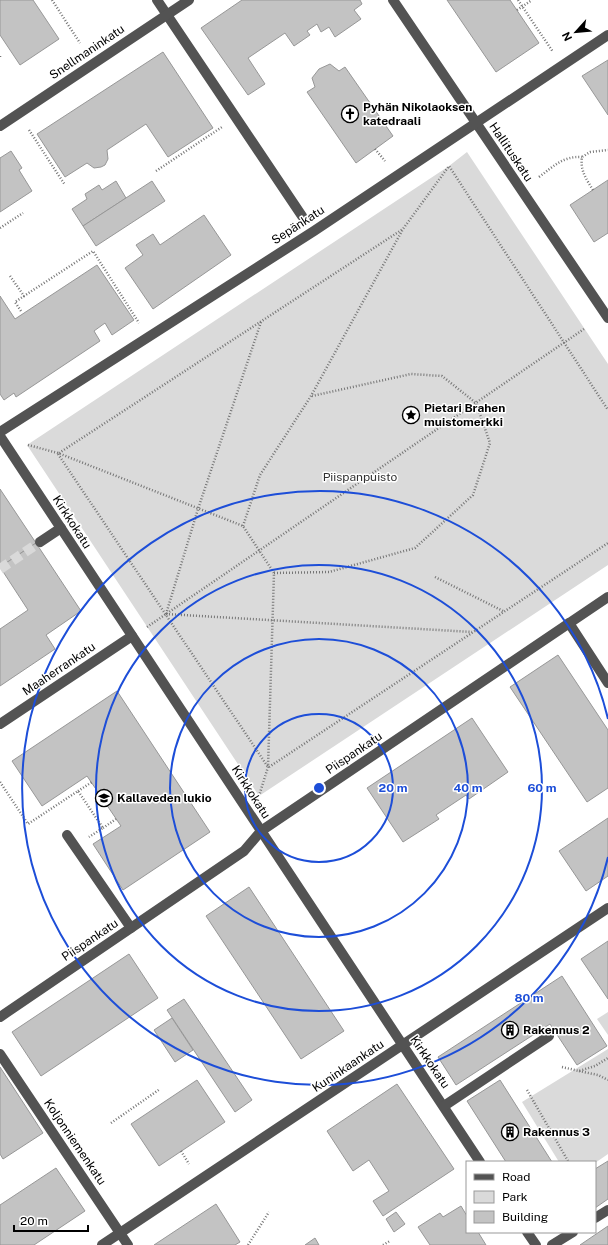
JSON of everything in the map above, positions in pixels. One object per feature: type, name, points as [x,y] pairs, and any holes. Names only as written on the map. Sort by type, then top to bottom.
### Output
[{"type":"street","points":[[157,0],[302,216]]},
{"type":"street","name":"Snellmaninkatu","points":[[0,126],[189,0]]},
{"type":"street","name":"Hallituskatu","points":[[393,0],[608,318]]},
{"type":"street","name":"Sepänkatu","points":[[0,432],[314,231],[608,35]]},
{"type":"street","name":"Kirkkokatu","points":[[0,436],[479,1161]]},
{"type":"street","points":[[40,542],[61,528]]},
{"type":"street","name":"Piispankatu","points":[[0,1017],[244,851],[261,831],[608,597]]},
{"type":"street","points":[[569,623],[608,682]]},
{"type":"street","name":"Maaherrankatu","points":[[0,724],[132,636]]},
{"type":"street","points":[[68,835],[131,928]]},
{"type":"street","name":"Kuninkaankatu","points":[[102,1245],[608,908]]},
{"type":"street","points":[[444,1106],[549,1036]]},
{"type":"street","name":"Koljonniemenkatu","points":[[0,1054],[128,1245]]},
{"type":"street","points":[[596,1217],[608,1210]]},
{"type":"street","points":[[528,1233],[536,1245]]},
{"type":"street","points":[[552,1245],[571,1233]]},
{"type":"path","points":[[52,0],[80,43]]},
{"type":"path","points":[[518,0],[554,54]]},
{"type":"path","points":[[517,10],[532,0]]},
{"type":"path","points":[[156,171],[226,125]]},
{"type":"path","points":[[29,130],[65,185]]},
{"type":"path","points":[[375,149],[385,161]]},
{"type":"path","points":[[539,176],[559,162],[571,157],[582,157],[590,152],[608,150]]},
{"type":"path","points":[[582,157],[581,165],[584,177],[593,190]]},
{"type":"path","points":[[243,526],[260,475],[311,396],[403,228],[449,166],[608,410]]},
{"type":"path","points":[[0,228],[24,213]]},
{"type":"path","points":[[58,453],[403,228]]},
{"type":"path","points":[[21,311],[15,302],[93,251],[140,325]]},
{"type":"path","points":[[10,276],[24,296]]},
{"type":"path","points":[[166,614],[198,509],[261,321]]},
{"type":"path","points":[[132,636],[584,329]]},
{"type":"path","points":[[274,573],[329,572],[415,548],[472,495],[490,443],[476,403],[442,376],[411,374],[311,396]]},
{"type":"path","points":[[27,445],[58,453],[243,526],[259,550],[274,573],[268,767],[259,796]]},
{"type":"path","points":[[58,453],[268,767]]},
{"type":"path","points":[[268,767],[608,542]]},
{"type":"path","points":[[435,577],[503,612]]},
{"type":"path","points":[[166,614],[472,632]]},
{"type":"path","points":[[78,791],[92,782]]},
{"type":"path","points":[[103,828],[116,819]]},
{"type":"path","points":[[579,1071],[594,1066],[608,1058]]},
{"type":"path","points":[[562,1067],[598,1075],[608,1080]]},
{"type":"path","points":[[111,1122],[160,1089]]},
{"type":"path","points":[[527,1090],[568,1161]]},
{"type":"path","points":[[181,1151],[189,1164]]},
{"type":"path","points":[[248,1245],[269,1212]]},
{"type":"path","points":[[383,1245],[390,1240]]},
{"type":"green space","name":"Piispanpuisto","points":[[467,152],[608,364],[608,565],[259,796],[27,445],[449,166]]},
{"type":"green space","points":[[608,1012],[608,1035],[597,1019]]},
{"type":"green space","points":[[608,1049],[608,1154],[596,1162],[596,1161],[558,1161],[522,1102]]},
{"type":"building","points":[[0,0],[33,0],[59,39],[20,65],[0,35]]},
{"type":"building","points":[[242,0],[360,0],[362,4],[354,10],[361,19],[335,37],[329,27],[321,32],[317,24],[307,31],[310,35],[294,46],[285,33],[248,58],[265,84],[248,95],[201,28]]},
{"type":"building","points":[[447,0],[510,0],[539,43],[496,72]]},
{"type":"building","points":[[163,52],[213,128],[168,157],[146,124],[107,150],[108,159],[105,165],[94,168],[87,163],[65,177],[37,134]]},
{"type":"building","points":[[608,60],[608,115],[582,76]]},
{"type":"building","name":"Pyhän Nikolaoksen katedraali","points":[[330,64],[339,71],[345,67],[393,136],[356,163],[307,92],[315,87],[312,78],[319,69]]},
{"type":"building","points":[[11,151],[22,168],[19,170],[32,191],[0,212],[0,158]]},
{"type":"building","points":[[608,180],[608,233],[594,242],[570,205]]},
{"type":"building","points":[[116,181],[126,198],[83,226],[72,209],[87,199],[85,194],[99,185],[102,190]]},
{"type":"building","points":[[152,181],[165,201],[96,246],[83,226]]},
{"type":"building","points":[[204,215],[231,255],[153,309],[125,268],[143,255],[136,245],[153,234],[160,245]]},
{"type":"building","points":[[97,265],[134,320],[112,335],[105,323],[94,331],[100,341],[16,397],[14,393],[4,400],[0,394],[0,296],[15,319]]},
{"type":"building","points":[[0,489],[36,543],[0,567]]},
{"type":"building","points":[[36,543],[81,611],[46,635],[55,649],[0,686],[0,629],[28,610],[0,567]]},
{"type":"building","points":[[558,655],[608,730],[608,788],[587,802],[510,687]]},
{"type":"building","points":[[117,691],[210,832],[123,890],[93,844],[121,826],[87,776],[42,806],[12,761]]},
{"type":"building","points":[[472,718],[508,772],[469,799],[466,795],[436,815],[439,819],[403,842],[367,788]]},
{"type":"building","points":[[608,818],[608,876],[586,891],[559,851]]},
{"type":"building","points":[[249,887],[344,1031],[301,1059],[206,916]]},
{"type":"building","points":[[608,941],[608,999],[581,959]]},
{"type":"building","points":[[129,954],[158,998],[41,1076],[12,1032]]},
{"type":"building","name":"Rakennus 2","points":[[562,976],[607,1046],[577,1065],[550,1024],[456,1085],[438,1057]]},
{"type":"building","points":[[184,999],[252,1100],[235,1112],[167,1010]]},
{"type":"building","points":[[172,1018],[193,1050],[175,1062],[154,1030]]},
{"type":"building","points":[[0,1067],[43,1133],[3,1159],[0,1154]]},
{"type":"building","points":[[197,1080],[225,1122],[159,1166],[131,1124]]},
{"type":"building","name":"Rakennus 3","points":[[500,1080],[551,1161],[505,1161],[467,1101]]},
{"type":"building","points":[[397,1084],[454,1169],[383,1216],[373,1201],[389,1191],[369,1160],[353,1171],[327,1131]]},
{"type":"building","points":[[608,1161],[608,1199],[596,1207],[596,1168]]},
{"type":"building","points":[[56,1168],[85,1211],[34,1245],[0,1245],[0,1205]]},
{"type":"building","points":[[216,1204],[240,1242],[235,1245],[154,1245]]},
{"type":"building","points":[[461,1206],[466,1214],[466,1233],[479,1233],[486,1245],[430,1245],[418,1227],[440,1213],[443,1217]]},
{"type":"building","points":[[396,1212],[405,1224],[394,1232],[386,1219]]},
{"type":"building","points":[[608,1226],[608,1245],[580,1245]]},
{"type":"building","points":[[315,1238],[319,1245],[305,1245]]},
{"type":"tunnel","points":[[0,569],[40,542]]},
{"type":"place","name":"Pyhän Nikolaoksen katedraali","points":[[350,114]]},
{"type":"place","name":"Pietari Brahen muistomerkki","points":[[411,415]]},
{"type":"place","name":"Kallaveden lukio","points":[[104,798]]},
{"type":"place","name":"Rakennus 2","points":[[510,1030]]},
{"type":"place","name":"Rakennus 3","points":[[510,1132]]}]
